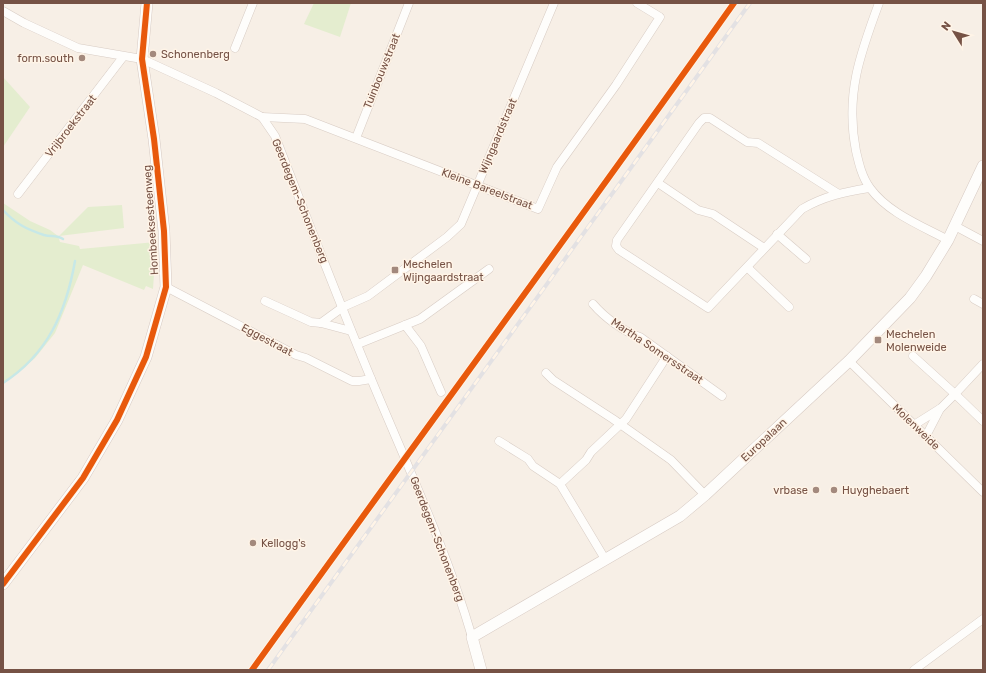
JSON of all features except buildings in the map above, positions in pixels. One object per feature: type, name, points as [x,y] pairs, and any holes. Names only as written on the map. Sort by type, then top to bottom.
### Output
[{"type":"street","name":"Hombeeksesteenweg","points":[[3,584],[83,478],[117,420],[146,357],[166,287],[164,231],[154,139],[142,59],[147,3]]},
{"type":"street","points":[[235,48],[253,3]]},
{"type":"street","name":"Tuinbouwstraat","points":[[356,138],[409,3]]},
{"type":"street","name":"Wijngaardstraat","points":[[321,323],[343,307],[368,296],[447,237],[461,224],[554,3]]},
{"type":"street","name":"Kleine Bareelstraat","points":[[262,118],[305,119],[538,209],[557,167],[616,84],[660,17],[637,3]]},
{"type":"street","points":[[880,3],[862,48],[854,80],[851,117],[860,168],[869,188],[892,209],[948,240]]},
{"type":"street","name":"Geerdegem-Schonenberg","points":[[3,11],[24,23],[78,48],[123,57],[142,59],[216,93],[262,118],[275,136],[351,330],[423,499],[460,596],[481,670]]},
{"type":"street","name":"Vrijbroekstraat","points":[[18,194],[123,57]]},
{"type":"street","points":[[837,193],[758,142],[748,142],[710,118],[704,118],[617,240],[616,246],[708,308],[748,268],[764,248],[802,209],[816,200],[837,193],[869,188]]},
{"type":"street","name":"Europalaan","points":[[472,637],[680,516],[704,495],[849,361],[910,298],[926,276],[948,240],[983,166]]},
{"type":"street","points":[[658,183],[698,210],[713,214],[764,248]]},
{"type":"street","points":[[955,226],[983,241]]},
{"type":"street","points":[[777,234],[806,259]]},
{"type":"street","points":[[748,268],[789,306]]},
{"type":"street","points":[[358,344],[420,319],[489,269]]},
{"type":"street","name":"Eggestraat","points":[[166,287],[296,355],[306,358],[352,381],[359,382],[371,379]]},
{"type":"street","points":[[974,299],[983,304]]},
{"type":"street","points":[[265,301],[311,322],[351,330]]},
{"type":"street","name":"Martha Somersstraat","points":[[592,304],[598,310],[632,334],[640,337],[722,396]]},
{"type":"street","points":[[405,325],[421,346],[441,392]]},
{"type":"street","points":[[560,484],[586,460],[591,452],[621,425],[643,395],[645,388],[667,356]]},
{"type":"street","points":[[913,356],[983,421]]},
{"type":"street","name":"Molenweide","points":[[849,361],[983,492]]},
{"type":"street","points":[[914,424],[941,408],[983,364]]},
{"type":"street","points":[[546,373],[553,380],[579,398],[588,402],[671,460],[704,495]]},
{"type":"street","points":[[926,436],[941,408]]},
{"type":"street","points":[[499,441],[528,459],[533,466],[560,484],[605,559]]},
{"type":"street","points":[[914,670],[983,619]]},
{"type":"green space","points":[[314,3],[351,3],[340,37],[304,24]]},
{"type":"green space","points":[[3,77],[30,107],[3,147]]},
{"type":"green space","points":[[3,203],[30,221],[50,230],[58,236],[60,242],[79,246],[80,249],[154,242],[156,245],[153,289],[146,286],[144,290],[83,265],[55,333],[35,358],[3,384]]},
{"type":"green space","points":[[122,205],[124,228],[59,236],[88,207]]},
{"type":"waterway","points":[[3,210],[12,219],[27,228],[44,235],[63,239]]},
{"type":"waterway","points":[[3,383],[19,372],[32,359],[52,330],[66,298],[75,261]]},
{"type":"railway","points":[[268,670],[750,3]]},
{"type":"cycle path","points":[[3,584],[83,478],[117,420],[146,357],[166,287],[164,231],[154,139],[142,59],[147,3]]},
{"type":"cycle path","points":[[252,670],[734,3]]},
{"type":"place","name":"Schonenberg","points":[[153,54]]},
{"type":"place","name":"form.south","points":[[82,58]]},
{"type":"place","name":"Mechelen Wijngaardstraat","points":[[395,270]]},
{"type":"place","name":"Mechelen Molenweide","points":[[878,340]]},
{"type":"place","name":"vrbase","points":[[816,490]]},
{"type":"place","name":"Huyghebaert","points":[[834,490]]},
{"type":"place","name":"Kellogg's","points":[[253,543]]}]
